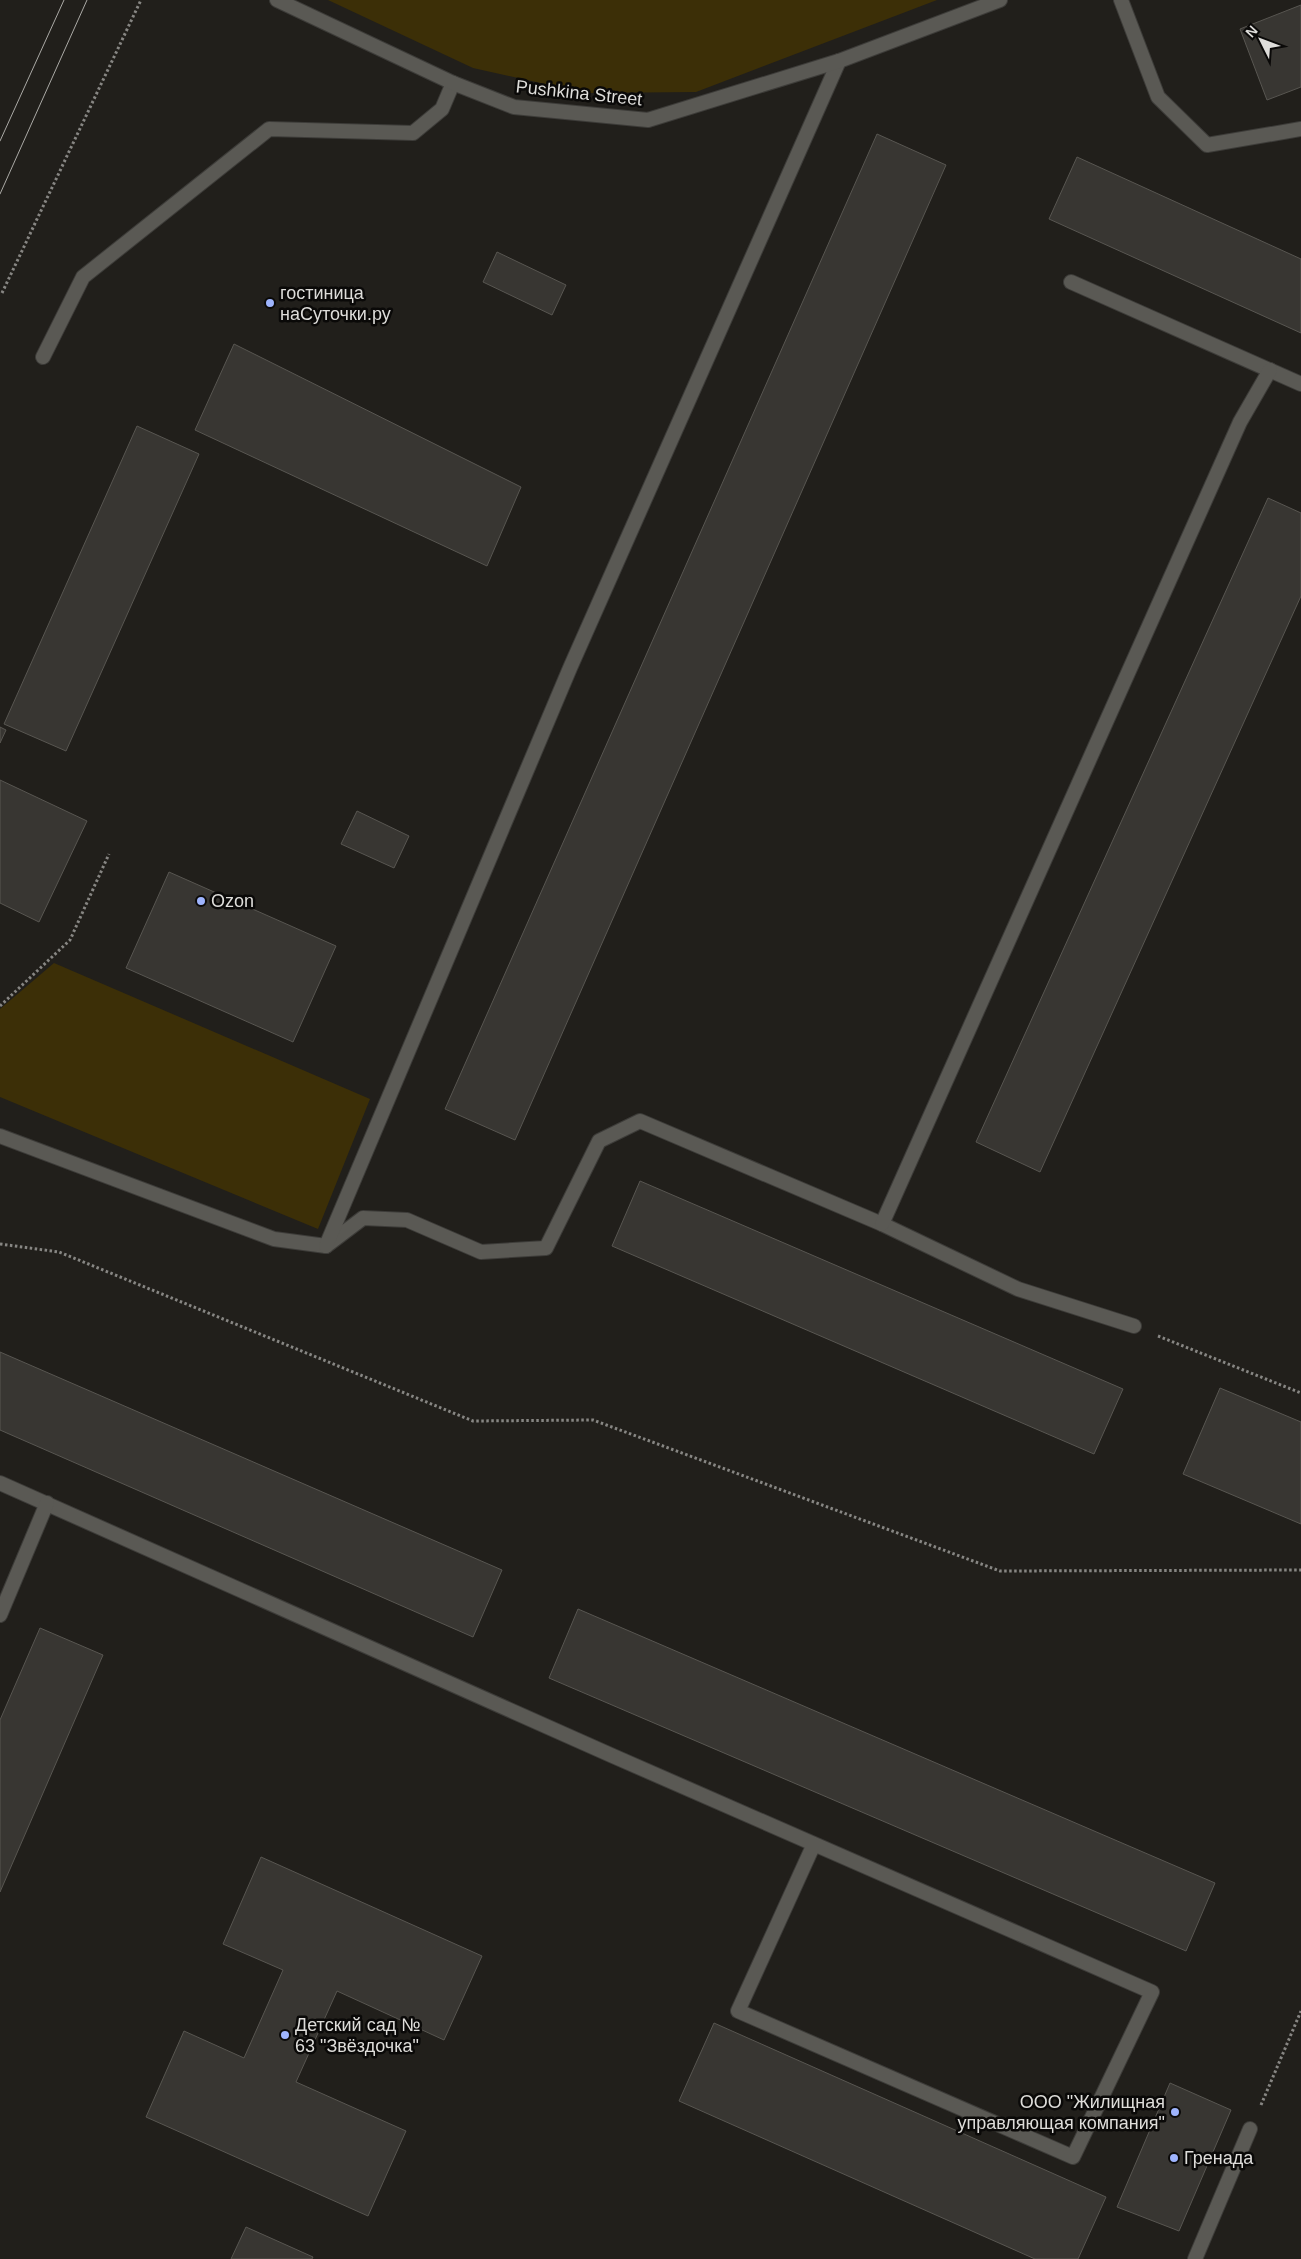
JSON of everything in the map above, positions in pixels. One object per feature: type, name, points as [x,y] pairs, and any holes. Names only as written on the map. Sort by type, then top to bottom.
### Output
[{"type":"street","name":"Pushkina Street","points":[[277,0],[453,83],[514,107],[648,120],[840,61],[1000,0]]},
{"type":"street","points":[[1121,0],[1158,97],[1208,146],[1301,129]]},
{"type":"street","points":[[326,1246],[570,668],[840,61]]},
{"type":"street","points":[[43,357],[83,277],[269,130],[413,133],[442,109],[453,83]]},
{"type":"street","points":[[1071,282],[1301,384]]},
{"type":"street","points":[[882,1224],[1240,422],[1270,370]]},
{"type":"street","points":[[0,1136],[274,1239],[326,1246],[363,1218],[407,1220],[481,1252],[546,1248],[599,1141],[640,1122],[882,1224],[1018,1289],[1134,1326]]},
{"type":"street","points":[[0,1483],[1152,1992],[1073,2157],[738,2011],[814,1844]]},
{"type":"street","points":[[0,1615],[47,1503]]},
{"type":"street","points":[[1195,2259],[1250,2128]]},
{"type":"path","points":[[2,293],[141,0]]},
{"type":"path","points":[[0,1006],[70,940],[109,854]]},
{"type":"path","points":[[0,1244],[59,1252],[473,1421],[593,1420],[1000,1571],[1301,1570]]},
{"type":"path","points":[[1134,1326],[1301,1393]]},
{"type":"path","points":[[1250,2128],[1301,2011]]},
{"type":"shaded area","points":[[328,0],[937,0],[696,92],[586,93],[473,68]]},
{"type":"shaded area","points":[[54,963],[370,1099],[318,1229],[0,1097],[0,1009]]},
{"type":"building","points":[[1301,5],[1301,87],[1267,100],[1240,29]]},
{"type":"building","points":[[877,134],[946,165],[515,1140],[445,1109]]},
{"type":"building","points":[[1077,157],[1301,259],[1301,333],[1049,219]]},
{"type":"building","points":[[497,252],[566,285],[552,315],[483,282]]},
{"type":"building","points":[[234,344],[521,487],[487,566],[195,430]]},
{"type":"building","points":[[137,426],[199,454],[66,751],[4,724]]},
{"type":"building","points":[[1268,498],[1301,513],[1301,596],[1040,1172],[976,1142]]},
{"type":"building","points":[[0,727],[6,730],[0,743]]},
{"type":"building","points":[[0,780],[87,821],[39,922],[0,903]]},
{"type":"building","points":[[357,811],[409,836],[394,868],[341,844]]},
{"type":"building","points":[[169,872],[336,946],[293,1042],[126,968]]},
{"type":"building","points":[[640,1181],[1123,1389],[1094,1454],[612,1246]]},
{"type":"building","points":[[0,1352],[502,1570],[473,1637],[0,1430]]},
{"type":"building","points":[[1220,1388],[1301,1422],[1301,1524],[1183,1474]]},
{"type":"building","points":[[578,1609],[1215,1883],[1186,1951],[549,1678]]},
{"type":"building","points":[[40,1628],[103,1655],[0,1892],[0,1720]]},
{"type":"building","name":"Детский сад № 63 \"Звёздочка\"","points":[[261,1857],[482,1956],[444,2040],[337,1991],[296,2082],[406,2131],[368,2216],[146,2117],[184,2031],[244,2058],[283,1970],[223,1944]]},
{"type":"building","points":[[714,2023],[1106,2197],[1078,2259],[1035,2259],[679,2101]]},
{"type":"building","name":"Гренада","points":[[1170,2083],[1231,2110],[1179,2231],[1117,2207]]},
{"type":"building","points":[[246,2227],[313,2257],[312,2259],[231,2259]]},
{"type":"tram line","points":[[0,141],[64,0]]},
{"type":"tram line","points":[[0,194],[87,0]]},
{"type":"place","name":"гостиница наСуточки.ру","points":[[270,303]]},
{"type":"place","name":"Ozon","points":[[201,901]]},
{"type":"place","name":"Детский сад № 63 \"Звёздочка\"","points":[[285,2035]]},
{"type":"place","name":"ООО \"Жилищная управляющая компания\"","points":[[1175,2112]]},
{"type":"place","name":"Гренада","points":[[1174,2158]]}]
